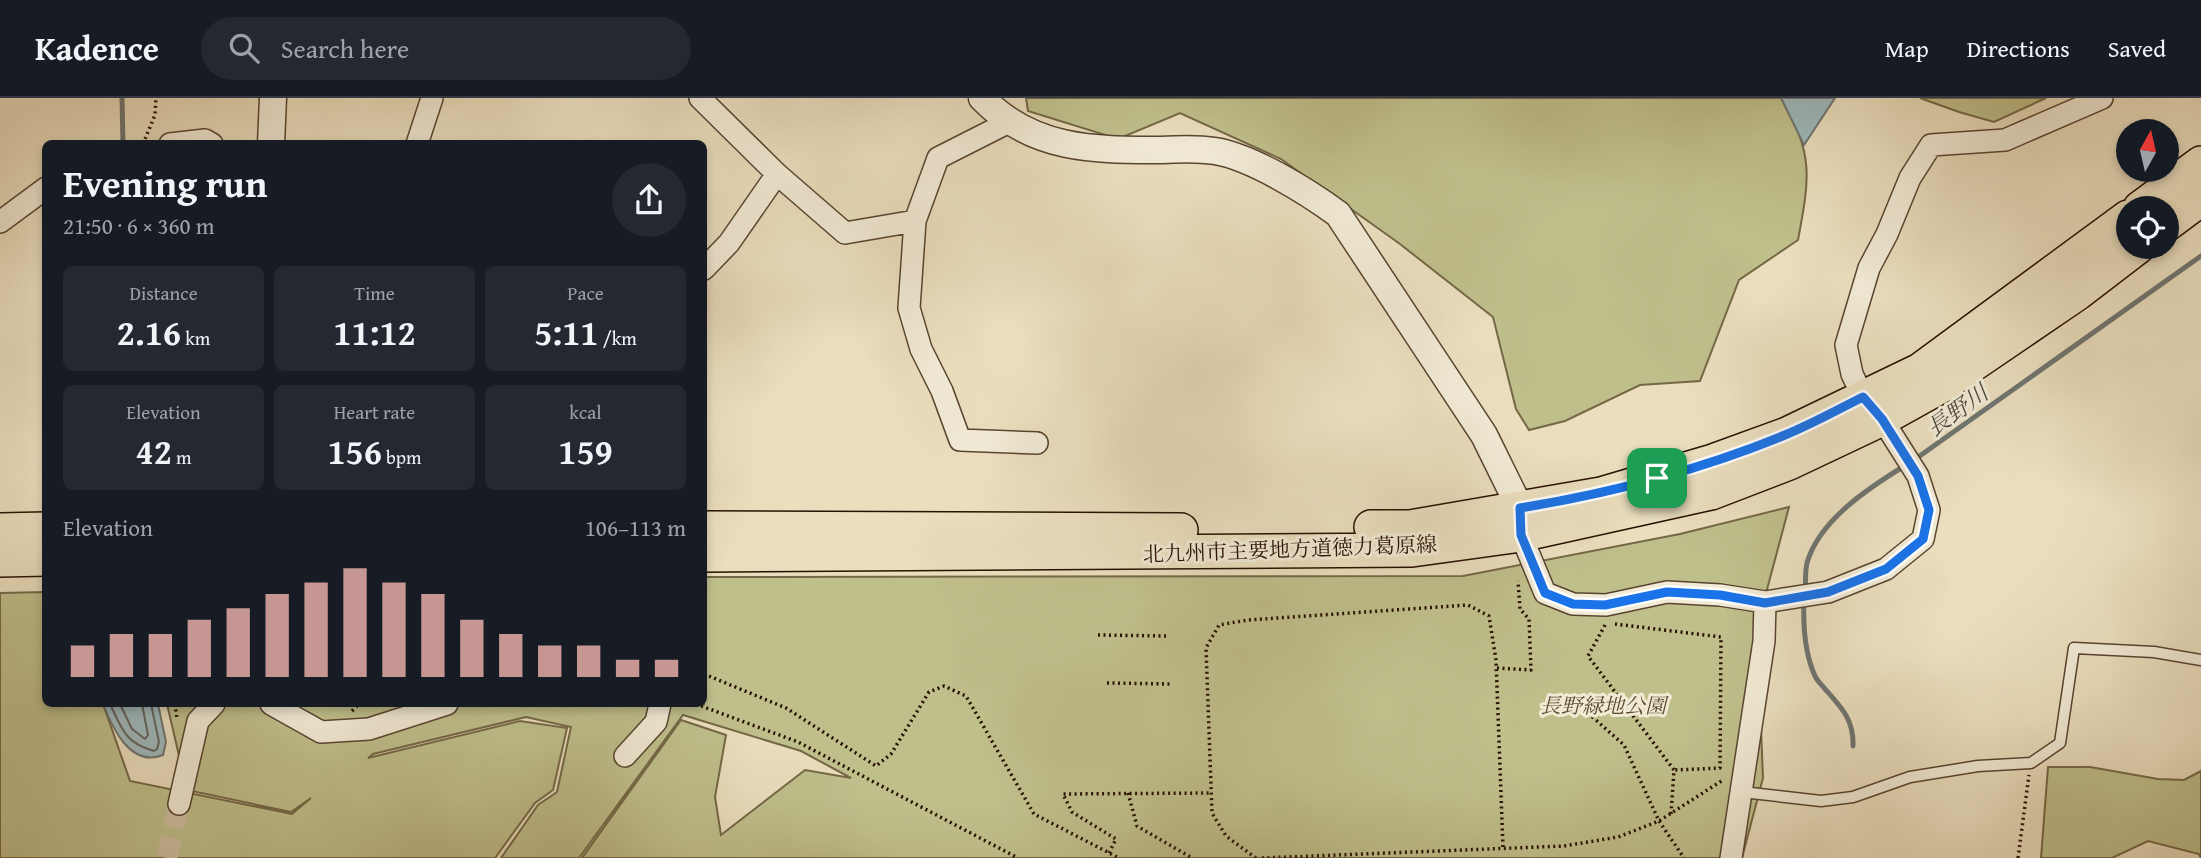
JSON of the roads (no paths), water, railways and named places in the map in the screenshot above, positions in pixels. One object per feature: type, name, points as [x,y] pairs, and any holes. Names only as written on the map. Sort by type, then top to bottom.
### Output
[{"type":"main road","points":[[2156,196],[2201,163]]},
{"type":"main road","points":[[2179,215],[2201,199]]},
{"type":"main road","name":"北九州市主要地方道徳力葛原線","points":[[1872,408],[2116,226]]},
{"type":"main road","name":"北九州市主要地方道徳力葛原線","points":[[707,555],[1412,550],[1520,521],[1943,385],[2078,293],[2122,259]]},
{"type":"main road","name":"北九州市主要地方道徳力葛原線","points":[[707,528],[1234,531],[1410,527],[1520,521]]},
{"type":"main road","points":[[0,530],[42,529]]},
{"type":"main road","points":[[0,560],[42,559]]},
{"type":"street","points":[[271,140],[273,98]]},
{"type":"street","points":[[418,140],[432,98]]},
{"type":"street","points":[[700,98],[777,174],[845,233],[915,221]]},
{"type":"street","points":[[982,98],[1009,122],[1051,141],[1079,147],[1216,151],[1268,172],[1331,209],[1338,215],[1484,435],[1520,521],[1545,593],[1573,604],[1605,605],[1667,592],[1720,595],[1765,603],[1828,592],[1886,569],[1923,539],[1929,510],[1918,476],[1852,374],[1846,345],[1868,268],[1887,234],[1910,178],[1931,145],[2005,140],[2102,98]]},
{"type":"street","points":[[1009,122],[938,158],[915,221],[909,308],[921,349],[942,391],[960,440],[1037,443]]},
{"type":"street","points":[[707,266],[729,243],[777,174]]},
{"type":"street","points":[[0,222],[42,191]]},
{"type":"street","points":[[1731,858],[1737,783],[1764,641],[1765,603]]},
{"type":"street","points":[[179,804],[198,721],[211,707]]},
{"type":"street","points":[[276,707],[321,732],[369,729],[438,707]]},
{"type":"street","points":[[625,756],[656,722],[659,707]]},
{"type":"lane","points":[[1737,783],[1821,802],[1853,797],[1910,777],[1978,766],[2031,762],[2060,743],[2074,648],[2154,652],[2201,660]]},
{"type":"water","points":[[1781,98],[1835,98],[1804,145]]},
{"type":"water","points":[[104,707],[159,707],[166,742],[163,755],[141,756],[132,751],[112,724]]},
{"type":"waterway","points":[[122,98],[123,140]]},
{"type":"waterway","name":"長野川","points":[[1914,460],[2201,256]]},
{"type":"waterway","name":"長野川","points":[[1805,590],[1807,563],[1822,533],[1862,494],[1906,465]]},
{"type":"waterway","name":"長野川","points":[[1804,600],[1805,639],[1812,667],[1817,680],[1846,715],[1853,746]]},
{"type":"tunnel","points":[[167,858],[179,804]]},
{"type":"park label","name":"長野緑地公園","points":[[1603,705]]}]
